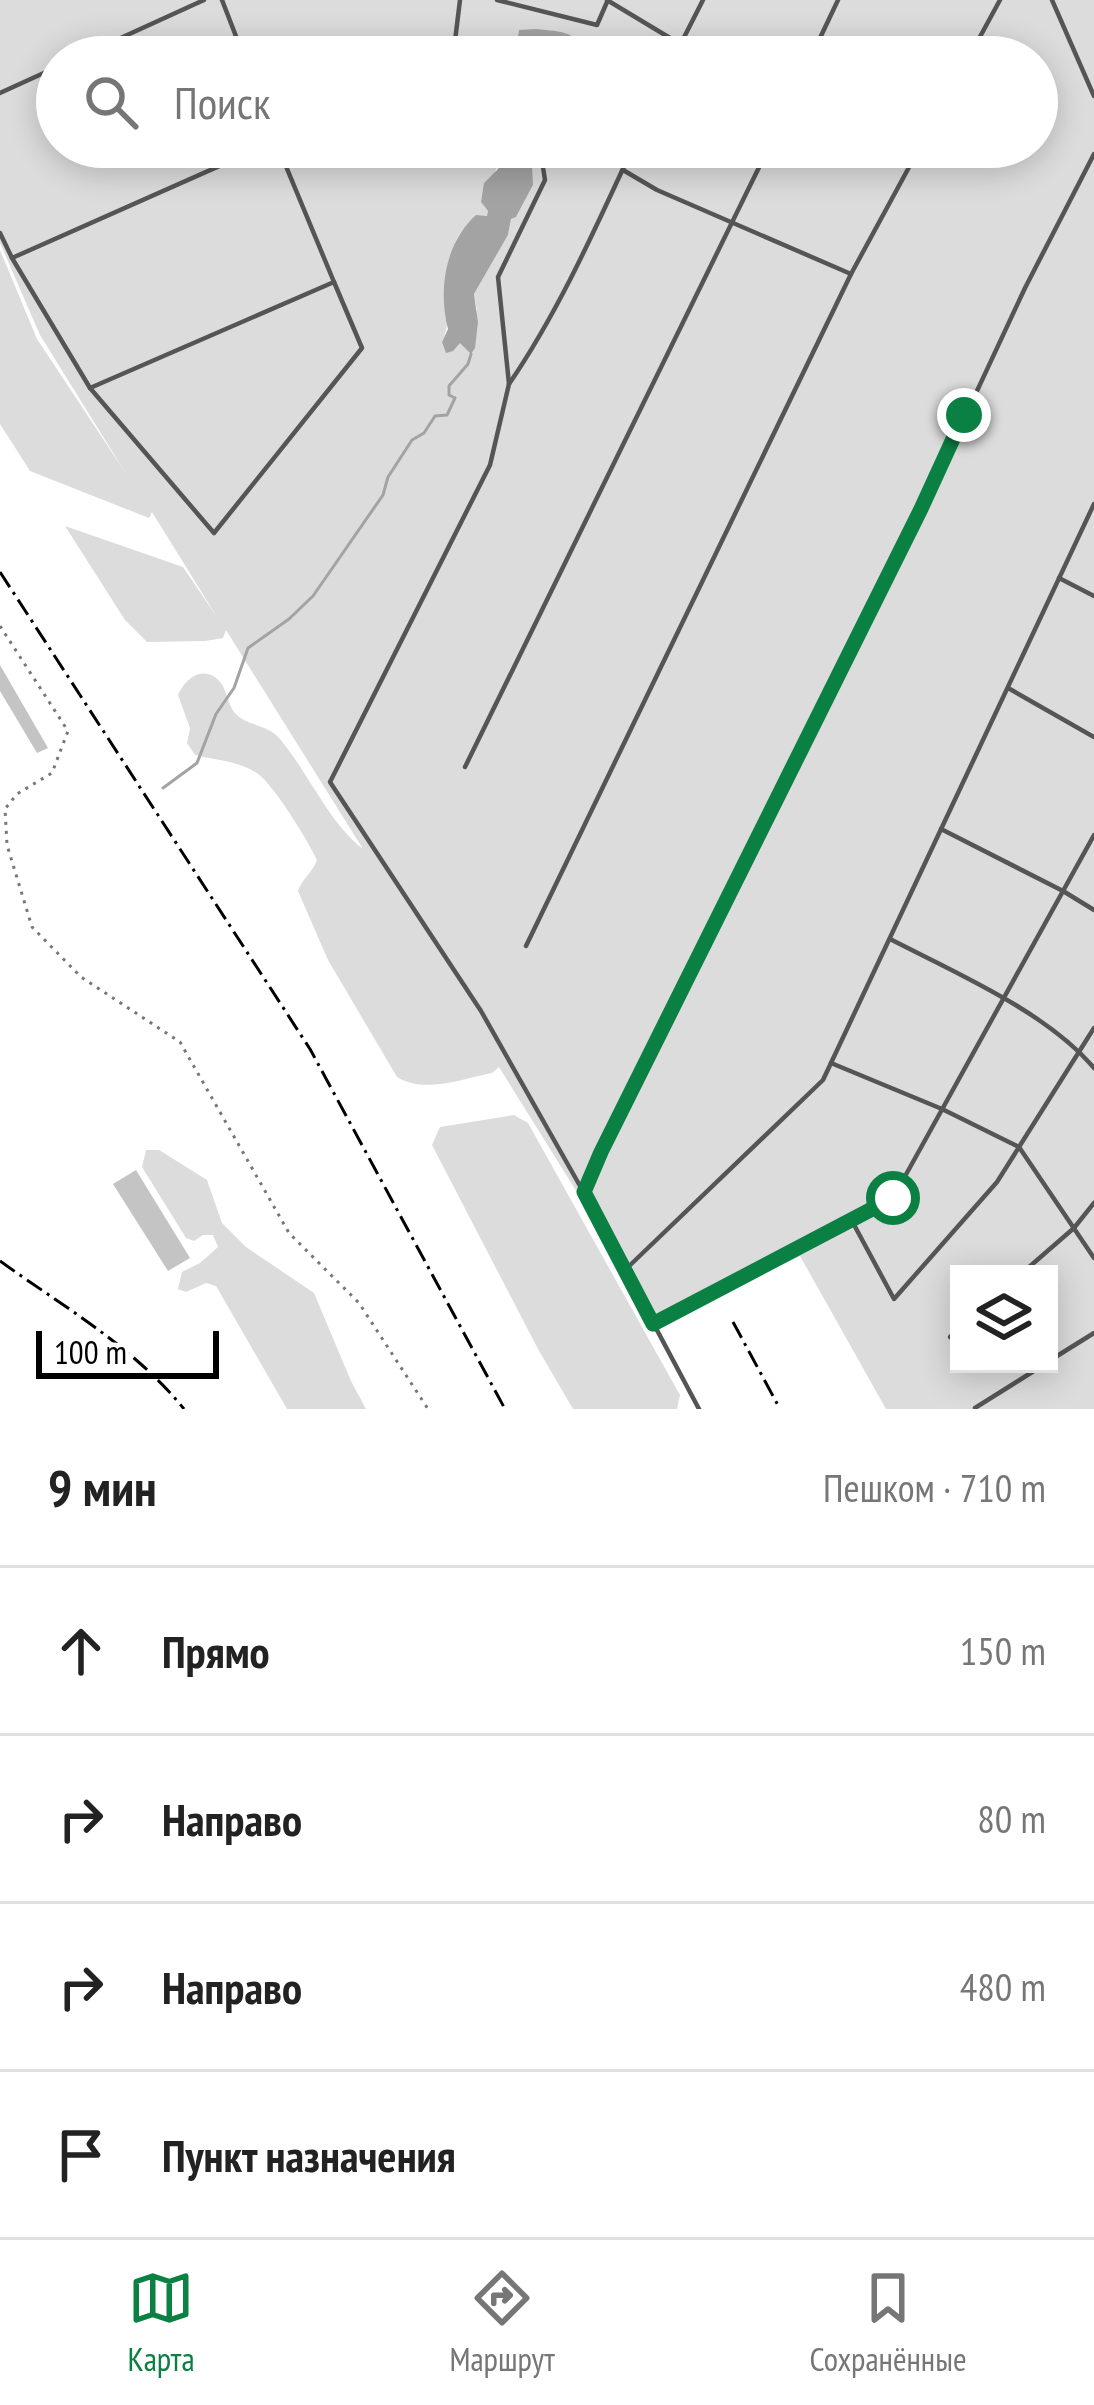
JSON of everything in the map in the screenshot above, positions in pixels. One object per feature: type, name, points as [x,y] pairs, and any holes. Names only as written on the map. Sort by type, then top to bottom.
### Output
[{"type":"lane","points":[[125,36],[204,0]]},
{"type":"lane","points":[[222,0],[236,36]]},
{"type":"lane","points":[[456,36],[460,0]]},
{"type":"lane","points":[[497,0],[597,25],[607,1],[666,36]]},
{"type":"lane","points":[[684,36],[703,0]]},
{"type":"lane","points":[[821,36],[838,0]]},
{"type":"lane","points":[[980,36],[1000,0]]},
{"type":"lane","points":[[1052,0],[1094,96]]},
{"type":"lane","points":[[0,93],[36,77]]},
{"type":"lane","points":[[584,1192],[1094,154]]},
{"type":"lane","points":[[12,258],[215,168]]},
{"type":"lane","points":[[0,233],[90,388],[214,533],[362,348],[287,168]]},
{"type":"lane","points":[[543,168],[545,180],[498,277],[509,384],[490,465],[329,782],[481,1011],[584,1192],[698,1409]]},
{"type":"lane","points":[[465,767],[759,168]]},
{"type":"lane","points":[[526,946],[851,274],[909,168]]},
{"type":"lane","points":[[509,384],[587,245],[622,170],[657,190],[851,274]]},
{"type":"lane","points":[[90,388],[334,282]]},
{"type":"lane","points":[[625,1270],[823,1080],[1094,504]]},
{"type":"lane","points":[[1059,578],[1094,596]]},
{"type":"lane","points":[[1008,688],[1094,737]]},
{"type":"lane","points":[[941,829],[1094,910]]},
{"type":"lane","points":[[653,1324],[893,1198],[1094,835]]},
{"type":"lane","points":[[890,939],[1004,998],[1080,1051],[1094,1068]]},
{"type":"lane","points":[[852,1220],[894,1299],[997,1182],[1094,1028]]},
{"type":"lane","points":[[832,1063],[942,1109],[1018,1148],[1094,1258]]},
{"type":"lane","points":[[1032,1265],[1094,1203]]},
{"type":"lane","points":[[1058,1356],[1094,1333]]},
{"type":"lane","points":[[975,1408],[1031,1373]]},
{"type":"path","points":[[0,626],[68,731],[52,773],[17,794],[5,809],[7,845],[32,927],[80,977],[180,1042],[289,1233],[358,1303],[428,1409]]},
{"type":"shaded area","points":[[0,0],[1094,0],[1094,1409],[886,1409],[800,1256],[659,1324],[499,1067],[492,1073],[443,1084],[419,1084],[397,1077],[328,960],[298,891],[317,860],[313,851],[258,774],[195,755],[187,743],[190,728],[178,695],[185,683],[196,675],[215,677],[238,716],[279,738],[339,825],[363,849],[226,630],[223,638],[205,641],[147,642],[125,620],[65,526],[183,567],[217,617],[152,512],[149,518],[30,471],[0,424],[0,250],[37,339],[125,472],[40,335],[0,243]],"holes":[[[519,30],[568,35],[1058,36],[1058,168],[510,168],[533,185],[474,294],[477,310],[471,353],[460,342],[442,342],[449,313],[451,263],[459,235],[487,217],[481,202],[497,168],[36,168],[36,36],[518,36]]]},
{"type":"shaded area","points":[[519,30],[554,31],[570,36],[518,36]]},
{"type":"shaded area","points":[[532,168],[533,185],[474,294],[475,348],[471,354],[460,343],[446,353],[442,342],[448,329],[444,283],[451,253],[465,226],[476,215],[487,216],[481,202],[484,183],[498,169]]},
{"type":"shaded area","points":[[514,1115],[528,1123],[680,1395],[677,1409],[573,1409],[538,1349],[432,1145],[440,1127]]},
{"type":"shaded area","points":[[146,1150],[159,1150],[207,1180],[222,1223],[246,1247],[314,1293],[366,1409],[287,1409],[216,1286],[206,1283],[186,1292],[178,1289],[182,1272],[218,1247],[213,1235],[194,1241],[186,1238],[142,1167]]},
{"type":"building","points":[[0,665],[48,748],[37,753],[0,691]]},
{"type":"building","points":[[136,1170],[190,1258],[168,1271],[113,1184]]},
{"type":"waterway","points":[[163,788],[197,763],[248,648],[313,596],[383,495],[388,477],[412,440],[424,433],[435,416],[447,415],[455,398],[449,395],[449,386],[471,354]]},
{"type":"railway","points":[[0,572],[310,1049],[505,1409]]},
{"type":"railway","points":[[0,1261],[121,1347],[184,1409]]},
{"type":"railway","points":[[733,1322],[780,1409]]},
{"type":"route","points":[[893,1198],[653,1324],[584,1192],[964,415]]}]
